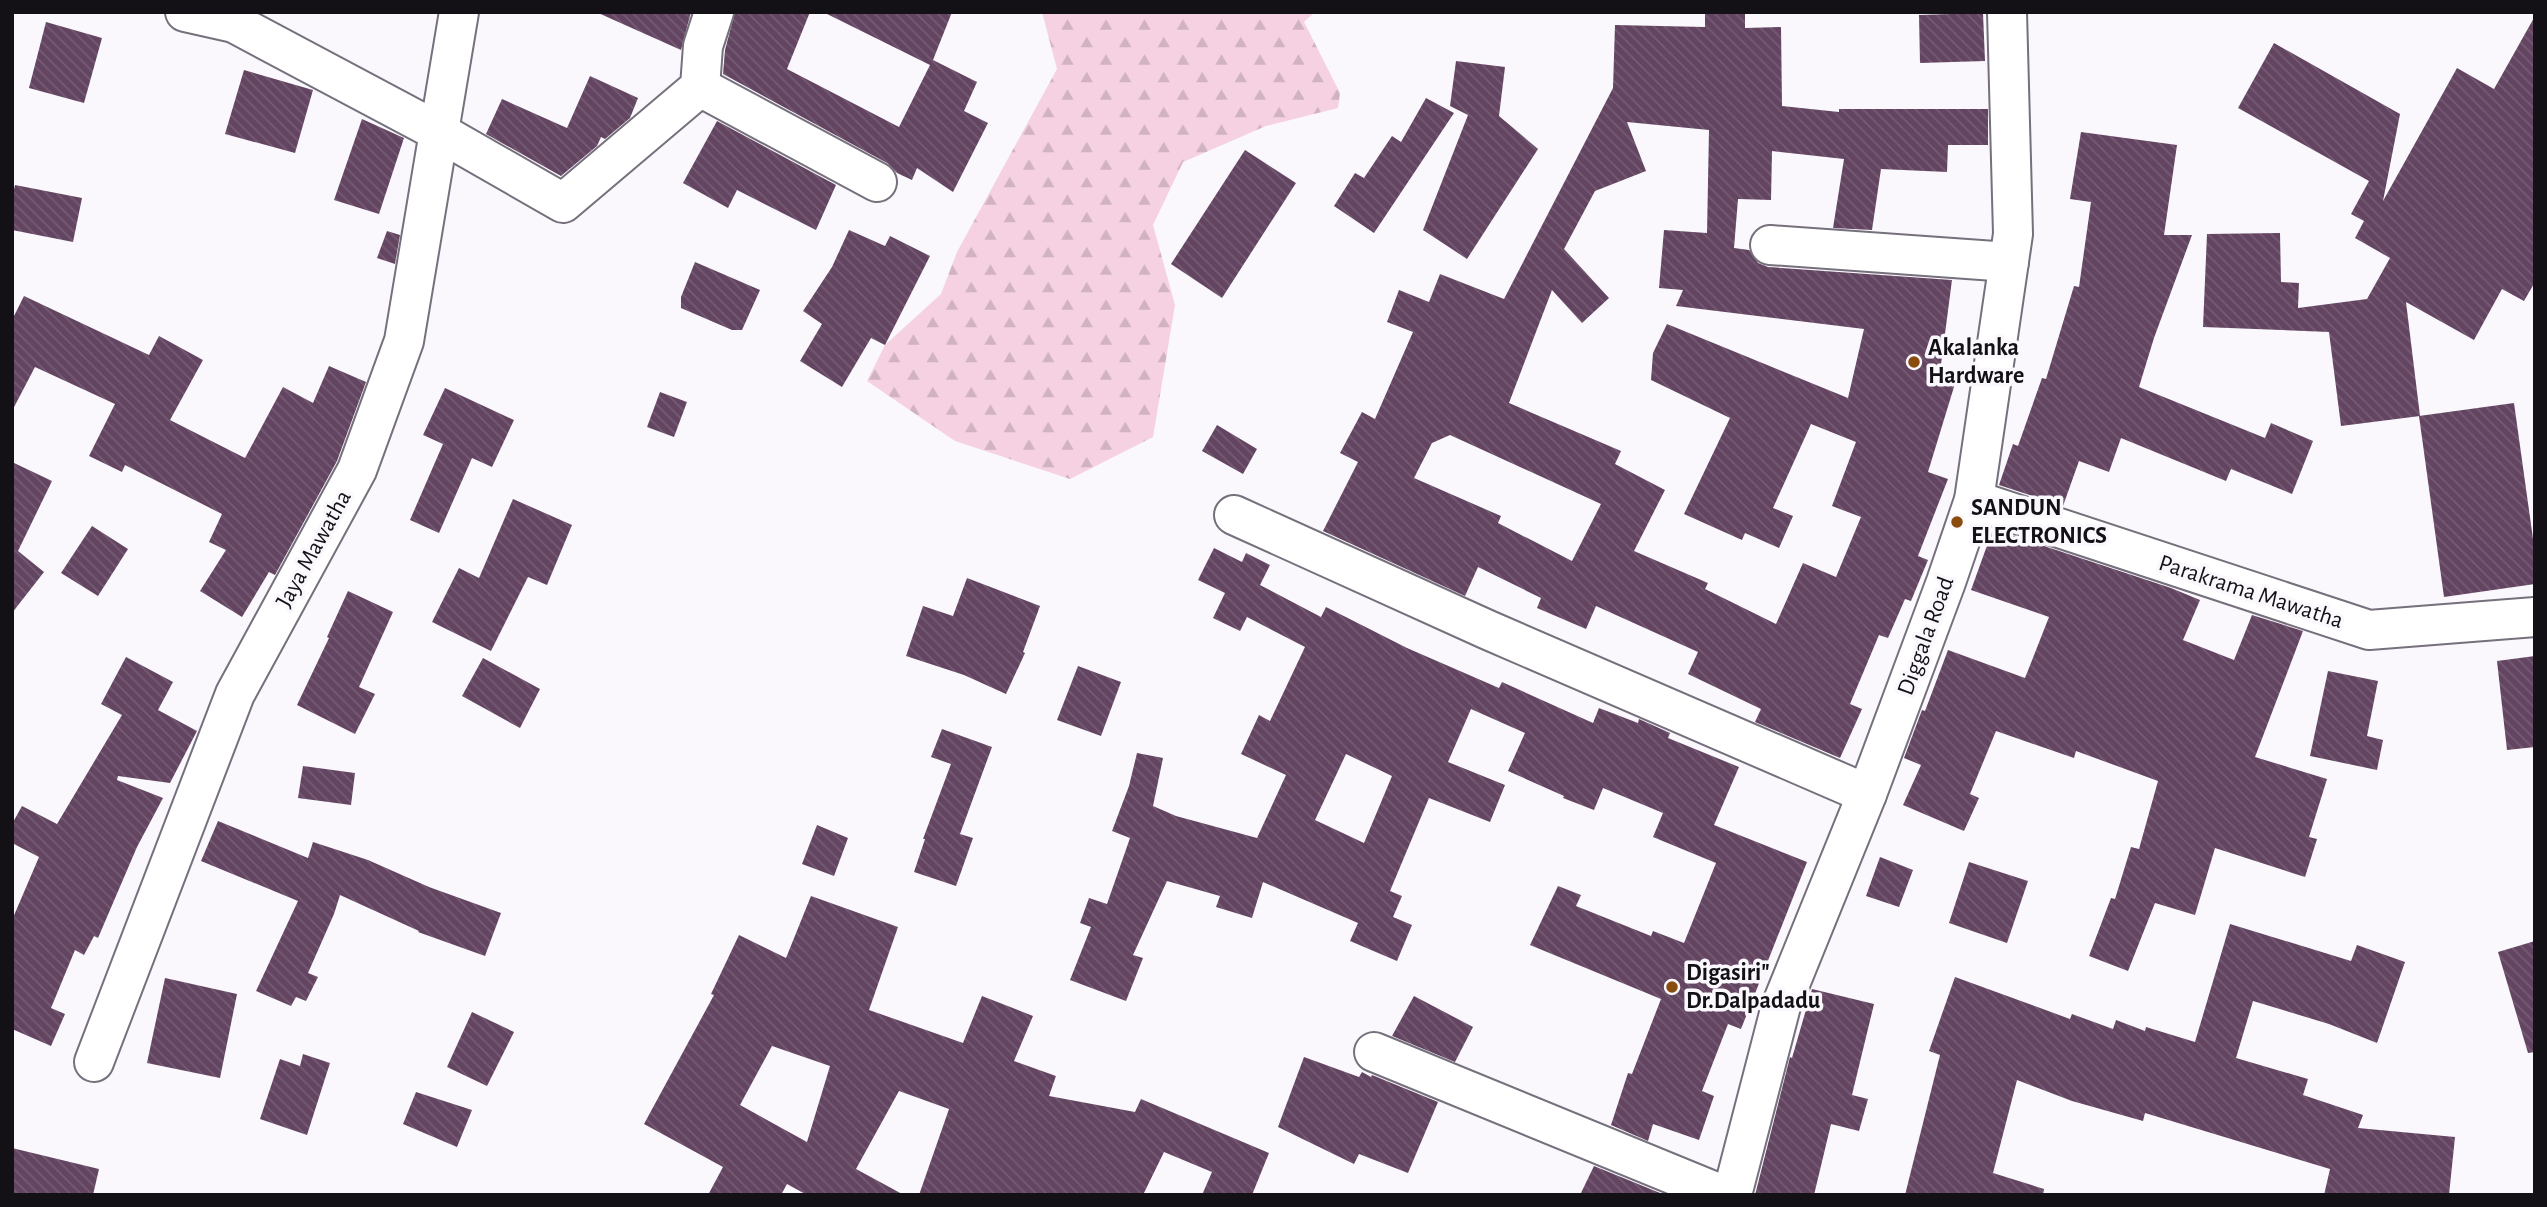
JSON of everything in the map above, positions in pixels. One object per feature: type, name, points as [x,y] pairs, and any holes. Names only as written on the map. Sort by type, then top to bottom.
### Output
[{"type":"street","points":[[185,12],[234,23],[439,132],[563,203],[700,87],[703,46],[714,12]]},
{"type":"street","name":"Jaya Mawatha","points":[[94,1062],[235,694],[356,470],[404,341],[458,12]]},
{"type":"street","name":"Diggala Road","points":[[1732,1195],[1781,1006],[1867,793],[1947,582],[1974,500],[2013,234],[2007,12]]},
{"type":"street","points":[[700,87],[877,182]]},
{"type":"street","points":[[1770,245],[2009,262]]},
{"type":"street","name":"Parakrama Mawatha","points":[[1974,500],[2369,631],[2535,617]]},
{"type":"street","points":[[1234,515],[1488,630],[1867,793]]},
{"type":"street","points":[[1374,1052],[1723,1195]]},
{"type":"green space","points":[[1042,12],[1315,12],[1304,22],[1340,93],[1338,108],[1266,126],[1183,162],[1153,225],[1175,305],[1153,437],[1070,479],[955,441],[867,381],[885,345],[941,294],[957,252],[1057,69]]},
{"type":"building","points":[[596,12],[691,12],[681,50]]},
{"type":"building","points":[[735,12],[810,12],[787,69],[899,127],[930,65],[823,12],[952,12],[933,60],[977,82],[964,111],[988,123],[953,192],[917,168],[912,180],[897,173],[887,163],[723,74],[725,50]]},
{"type":"building","points":[[1705,12],[1745,12],[1745,28],[1781,27],[1782,106],[1839,112],[1839,109],[1988,109],[1988,145],[1948,145],[1947,172],[1881,169],[1872,230],[1833,228],[1844,159],[1772,151],[1771,200],[1738,199],[1734,248],[1749,250],[1758,263],[1768,267],[1952,280],[1940,372],[1957,377],[1928,472],[1948,479],[1918,556],[1928,560],[1911,601],[1905,599],[1888,638],[1879,635],[1850,704],[1862,709],[1840,758],[1755,722],[1761,709],[1688,674],[1698,652],[1596,606],[1586,629],[1537,608],[1541,598],[1478,567],[1465,596],[1323,531],[1358,462],[1340,453],[1362,412],[1375,419],[1413,332],[1387,322],[1399,290],[1429,302],[1440,274],[1504,299],[1613,88],[1615,25],[1705,27]],"holes":[[[1627,122],[1709,130],[1707,233],[1664,230],[1659,288],[1683,290],[1676,306],[1864,329],[1848,398],[1667,324],[1653,353],[1651,380],[1730,418],[1684,514],[1742,540],[1745,533],[1779,548],[1793,516],[1773,508],[1811,424],[1856,442],[1832,506],[1861,517],[1836,577],[1803,563],[1776,624],[1705,589],[1708,583],[1634,551],[1665,490],[1615,464],[1621,451],[1509,403],[1552,290],[1582,323],[1609,298],[1564,249],[1595,191],[1646,171]],[[1450,435],[1601,504],[1572,561],[1498,523],[1501,516],[1414,478],[1432,443]]]},
{"type":"building","points":[[1983,13],[1985,61],[1920,63],[1919,15]]},
{"type":"building","points":[[2535,16],[2535,282],[2524,301],[2502,289],[2474,340],[2406,302],[2420,416],[2341,426],[2329,332],[2203,327],[2207,234],[2280,233],[2281,282],[2299,283],[2298,308],[2367,299],[2390,258],[2355,238],[2364,221],[2351,214],[2369,181],[2238,108],[2274,43],[2400,114],[2383,201],[2457,68],[2494,89]]},
{"type":"building","points":[[46,22],[102,38],[84,103],[29,88]]},
{"type":"building","points":[[1456,61],[1505,67],[1499,116],[1538,149],[1467,259],[1423,230],[1468,115],[1450,106]]},
{"type":"building","points":[[244,70],[313,90],[295,153],[225,134]]},
{"type":"building","points":[[590,76],[638,98],[630,118],[605,139],[601,137],[597,146],[561,176],[486,134],[502,99],[567,128]]},
{"type":"building","points":[[1426,98],[1454,113],[1374,233],[1334,206],[1355,173],[1364,178],[1392,136],[1401,142]]},
{"type":"building","points":[[362,119],[404,138],[379,214],[334,200]]},
{"type":"building","points":[[717,121],[836,185],[816,230],[737,190],[728,208],[683,183]]},
{"type":"building","points":[[2081,132],[2177,145],[2164,235],[2192,235],[2139,387],[2265,438],[2271,423],[2313,441],[2292,494],[2231,469],[2226,481],[2121,438],[2109,472],[2079,461],[2063,506],[1999,485],[2013,444],[2018,446],[2042,378],[2046,379],[2074,286],[2079,287],[2091,202],[2070,199]]},
{"type":"building","points":[[1245,150],[1296,183],[1222,298],[1171,264]]},
{"type":"building","points":[[15,185],[82,198],[73,242],[12,230]]},
{"type":"building","points":[[849,230],[885,246],[890,236],[930,256],[885,345],[871,338],[842,387],[800,361],[822,324],[803,311],[832,267]]},
{"type":"building","points":[[387,231],[400,235],[395,264],[377,258]]},
{"type":"building","points":[[695,262],[760,290],[742,330],[732,330],[681,308],[681,297]]},
{"type":"building","points":[[24,296],[149,355],[159,336],[203,360],[170,420],[245,458],[283,387],[313,403],[329,366],[366,382],[337,461],[275,575],[269,572],[242,617],[200,591],[226,550],[209,542],[222,514],[125,465],[122,472],[89,456],[115,404],[35,367],[12,411],[12,320]]},
{"type":"building","points":[[445,388],[514,420],[492,467],[472,458],[439,533],[410,520],[443,444],[423,435]]},
{"type":"building","points":[[660,392],[687,402],[674,437],[647,427]]},
{"type":"building","points":[[2514,403],[2535,553],[2535,584],[2444,597],[2419,416]]},
{"type":"building","points":[[1217,425],[1257,449],[1243,474],[1202,451]]},
{"type":"building","points":[[12,462],[52,481],[18,551],[44,572],[12,613]]},
{"type":"building","points":[[513,499],[572,525],[547,585],[528,577],[491,651],[432,622],[459,568],[479,578]]},
{"type":"building","points":[[92,526],[128,549],[98,596],[61,573]]},
{"type":"building","points":[[1993,529],[2200,600],[2183,640],[2234,660],[2252,615],[2303,631],[2255,757],[2327,779],[2309,837],[2317,839],[2305,877],[2215,848],[2195,915],[2155,903],[2128,971],[2089,956],[2111,898],[2115,899],[2131,847],[2139,849],[2158,781],[2076,751],[2074,758],[1996,731],[1970,794],[1979,798],[1964,831],[1903,805],[1921,765],[1904,758],[1948,650],[2025,678],[2049,617],[1971,590]]},
{"type":"building","points":[[1214,548],[1242,562],[1246,553],[1270,565],[1260,585],[1321,617],[1326,607],[1407,648],[1499,688],[1502,682],[1593,723],[1599,708],[1638,723],[1639,719],[1670,733],[1668,738],[1739,767],[1714,825],[1807,862],[1741,1029],[1728,1024],[1702,1091],[1714,1096],[1699,1140],[1653,1124],[1648,1141],[1611,1125],[1628,1073],[1632,1074],[1661,999],[1530,945],[1558,886],[1581,895],[1576,906],[1651,936],[1653,931],[1684,943],[1716,863],[1653,837],[1663,813],[1603,788],[1594,810],[1508,771],[1525,733],[1471,709],[1448,762],[1505,785],[1490,822],[1429,798],[1390,891],[1402,896],[1393,917],[1412,925],[1397,961],[1350,941],[1358,923],[1263,882],[1252,918],[1216,907],[1220,896],[1167,881],[1133,955],[1143,958],[1126,1001],[1070,980],[1091,927],[1080,923],[1089,898],[1107,904],[1130,838],[1112,831],[1129,786],[1137,753],[1163,758],[1153,806],[1176,816],[1257,838],[1286,775],[1241,754],[1259,715],[1270,721],[1305,647],[1247,617],[1240,631],[1213,618],[1225,593],[1198,580]],"holes":[[[1346,754],[1392,776],[1364,843],[1315,820]]]},
{"type":"building","points":[[967,578],[1040,606],[1023,652],[1025,653],[1006,694],[964,675],[906,656],[923,606],[953,616]]},
{"type":"building","points":[[348,591],[393,612],[359,687],[375,694],[355,734],[297,705]]},
{"type":"building","points":[[2535,656],[2535,747],[2507,750],[2497,661]]},
{"type":"building","points":[[126,657],[173,682],[158,710],[197,731],[170,783],[118,776],[117,780],[163,798],[137,847],[98,938],[94,936],[84,955],[75,950],[51,1008],[65,1014],[51,1046],[12,1029],[12,920],[39,857],[12,843],[12,824],[22,806],[57,824],[122,715],[101,704]]},
{"type":"building","points":[[483,658],[540,689],[520,728],[462,696]]},
{"type":"building","points":[[1078,666],[1121,682],[1101,736],[1057,720]]},
{"type":"building","points":[[2328,671],[2378,681],[2367,736],[2383,740],[2377,770],[2310,756]]},
{"type":"building","points":[[942,729],[992,747],[960,834],[973,838],[956,886],[914,872],[923,839],[951,764],[931,757]]},
{"type":"building","points":[[303,766],[355,773],[351,805],[298,798]]},
{"type":"building","points":[[218,821],[308,858],[313,842],[368,860],[429,887],[501,913],[485,956],[418,932],[340,895],[308,973],[318,977],[306,1001],[296,997],[291,1006],[256,991],[298,901],[201,861]]},
{"type":"building","points":[[817,825],[848,838],[834,876],[802,864]]},
{"type":"building","points":[[1880,857],[1913,870],[1899,907],[1866,896]]},
{"type":"building","points":[[1969,862],[2028,881],[2007,943],[1949,923]]},
{"type":"building","points":[[811,896],[898,927],[869,1010],[963,1043],[982,996],[1033,1016],[1014,1061],[1056,1076],[1049,1096],[1135,1112],[1141,1099],[1269,1153],[1252,1195],[1202,1195],[1212,1172],[1164,1152],[1143,1195],[919,1195],[949,1109],[899,1091],[856,1169],[904,1195],[807,1195],[787,1184],[781,1195],[708,1195],[723,1167],[644,1124],[714,995],[711,994],[739,935],[786,958]],"holes":[[[772,1046],[830,1066],[807,1142],[740,1105]]]},
{"type":"building","points":[[2230,924],[2351,961],[2357,945],[2405,962],[2377,1043],[2329,1024],[2253,1001],[2236,1058],[2308,1079],[2303,1095],[2363,1115],[2358,1128],[2455,1137],[2449,1195],[2324,1195],[2330,1169],[2145,1113],[2143,1121],[2072,1101],[2017,1080],[1993,1173],[2044,1189],[2043,1195],[1905,1195],[1940,1055],[1929,1051],[1955,977],[2070,1019],[2072,1014],[2113,1029],[2116,1020],[2145,1031],[2146,1027],[2195,1042]]},
{"type":"building","points":[[2535,941],[2535,1052],[2528,1053],[2498,952]]},
{"type":"building","points":[[165,978],[237,994],[220,1078],[147,1063]]},
{"type":"building","points":[[1812,989],[1874,1004],[1852,1095],[1868,1099],[1859,1131],[1831,1124],[1814,1195],[1755,1195],[1790,1057],[1792,1058]]},
{"type":"building","points":[[1414,996],[1473,1027],[1455,1062],[1392,1036]]},
{"type":"building","points":[[472,1012],[514,1032],[487,1086],[447,1067]]},
{"type":"building","points":[[303,1054],[330,1063],[307,1135],[260,1119],[280,1059],[300,1066]]},
{"type":"building","points":[[1304,1057],[1359,1077],[1362,1072],[1371,1077],[1372,1075],[1438,1102],[1408,1173],[1359,1154],[1354,1164],[1278,1127]]},
{"type":"building","points":[[416,1092],[472,1110],[457,1147],[403,1124]]},
{"type":"building","points":[[12,1148],[99,1169],[93,1195],[12,1195]]},
{"type":"building","points":[[1594,1166],[1665,1195],[1580,1195]]},
{"type":"place","name":"Akalanka Hardware","points":[[1914,362]]},
{"type":"place","name":"SANDUN ELECTRONICS","points":[[1957,522]]},
{"type":"place","name":"Digasiri\" Dr.Dalpadadu","points":[[1672,987]]}]
